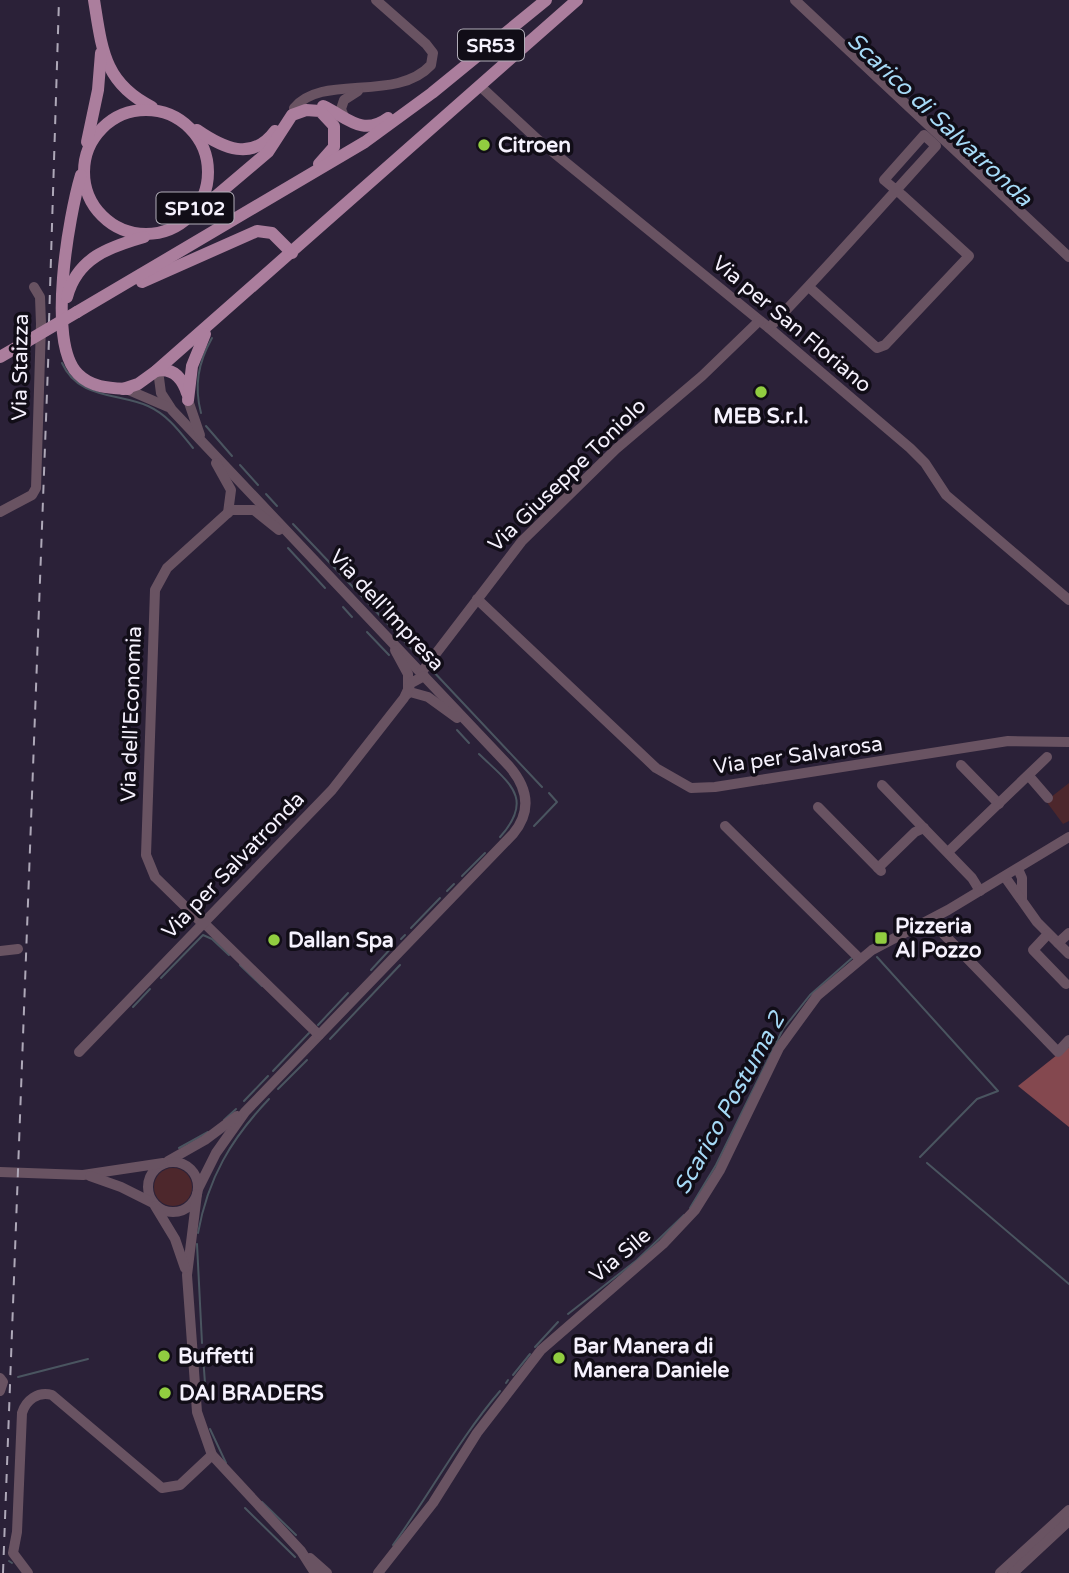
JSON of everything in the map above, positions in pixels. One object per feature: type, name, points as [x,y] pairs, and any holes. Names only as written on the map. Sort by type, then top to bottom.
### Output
[{"type":"main road","name":"SP102","points":[[94,0],[109,67],[120,86],[134,98],[188,125],[202,145],[208,169],[201,198],[186,218],[155,234],[127,232],[103,217],[87,194],[84,163],[99,83],[101,39]]},
{"type":"main road","name":"SR53","points":[[0,357],[354,149],[435,90],[546,0]]},
{"type":"main road","points":[[159,111],[135,111],[113,119],[95,135],[84,163],[66,260],[63,315],[66,352],[76,373],[99,386],[124,389],[161,372],[220,316],[577,0]]},
{"type":"main road","points":[[186,218],[206,206],[258,161],[273,145],[290,117],[306,104],[318,104],[345,120],[362,126],[377,124],[435,90]]},
{"type":"main road","points":[[188,125],[223,147],[246,150],[268,139],[300,109]]},
{"type":"main road","points":[[265,202],[324,160],[333,149],[336,132],[331,120],[322,112],[300,109]]},
{"type":"main road","points":[[81,310],[253,232],[272,233],[292,253]]},
{"type":"main road","points":[[63,315],[73,280],[90,260],[112,247],[155,234]]},
{"type":"main road","points":[[188,400],[192,366],[204,332]]},
{"type":"main road","points":[[161,372],[181,379],[188,400]]},
{"type":"street","points":[[345,120],[341,109],[344,100],[352,93],[413,78],[427,69],[434,58],[426,44],[376,0]]},
{"type":"street","points":[[796,0],[1069,257]]},
{"type":"street","name":"Via per San Floriano","points":[[481,86],[537,139],[769,328],[918,455],[946,495],[1069,600]]},
{"type":"street","points":[[300,109],[301,101],[317,95],[369,88]]},
{"type":"street","points":[[769,328],[809,287],[896,190],[936,146],[924,135],[884,180],[896,190],[969,256],[885,345],[877,348],[809,287]]},
{"type":"street","name":"Via Staizza","points":[[0,512],[32,495],[36,488],[41,324],[40,297],[34,287]]},
{"type":"street","name":"Via Giuseppe Toniolo","points":[[423,675],[522,541],[579,484],[759,321]]},
{"type":"street","name":"Via dell'Impresa","points":[[161,372],[161,393],[172,410],[472,727],[520,780],[526,795],[526,812],[513,834],[319,1035]]},
{"type":"street","name":"Via dell'Impresa","points":[[124,389],[172,410]]},
{"type":"street","name":"Via dell'Impresa","points":[[188,400],[204,442]]},
{"type":"street","points":[[204,442],[231,490],[228,513]]},
{"type":"street","points":[[228,513],[240,508],[254,510],[293,538]]},
{"type":"street","name":"Via dell'Economia","points":[[228,513],[163,572],[157,582],[154,600],[146,855],[155,877],[319,1035]]},
{"type":"street","name":"Via per Salvarosa","points":[[477,599],[656,768],[691,788],[788,777],[1008,741],[1069,743]]},
{"type":"street","points":[[391,640],[408,674],[408,692],[427,696],[472,727]]},
{"type":"street","name":"Via per Salvatronda","points":[[79,1052],[338,783],[415,680],[423,675]]},
{"type":"street","points":[[948,852],[1047,757]]},
{"type":"street","points":[[961,765],[999,804]]},
{"type":"street","points":[[1029,776],[1048,798]]},
{"type":"street","points":[[882,785],[948,852],[980,891]]},
{"type":"street","points":[[818,807],[880,869],[915,832],[924,828]]},
{"type":"street","points":[[725,826],[859,958]]},
{"type":"street","name":"Via Sile","points":[[378,1571],[433,1503],[477,1433],[538,1353],[568,1323],[663,1244],[695,1210],[720,1170],[790,1029],[822,991],[859,958],[930,920],[1069,837]]},
{"type":"street","points":[[1018,869],[1022,878],[1022,901]]},
{"type":"street","points":[[1004,877],[1048,934],[1069,954]]},
{"type":"street","points":[[930,920],[1058,1052],[1069,1040]]},
{"type":"street","points":[[1058,943],[1069,933]]},
{"type":"street","points":[[1048,934],[1033,950],[1066,984]]},
{"type":"street","points":[[0,951],[19,948]]},
{"type":"street","points":[[187,1275],[175,1239],[147,1189],[149,1179],[164,1163],[205,1140],[248,1107],[319,1035]]},
{"type":"street","points":[[83,1175],[117,1185],[166,1211],[181,1211],[190,1206],[219,1149],[248,1107]]},
{"type":"street","points":[[0,1172],[83,1175],[178,1162],[191,1168],[198,1180],[187,1275],[194,1394],[212,1455],[301,1551],[327,1573]]},
{"type":"street","points":[[0,1378],[3,1382],[0,1391]]},
{"type":"street","points":[[28,1573],[13,1553],[24,1405],[38,1395],[52,1395],[162,1488],[180,1485],[212,1455]]},
{"type":"street","points":[[1013,1573],[1066,1523],[1069,1510]]},
{"type":"street","points":[[1000,1573],[1066,1523]]},
{"type":"street","points":[[301,1551],[314,1573]]},
{"type":"shaded area","points":[[1069,783],[1069,821],[1063,824],[1046,801]]},
{"type":"shaded area","points":[[1069,1048],[1069,1127],[1018,1086]]},
{"type":"shaded area","points":[[173,1168],[187,1173],[192,1187],[187,1201],[173,1206],[159,1201],[154,1187],[159,1173]]},
{"type":"waterway","points":[[201,413],[199,375],[203,356],[212,338]]},
{"type":"waterway","points":[[62,363],[69,375],[88,389],[148,406],[162,414],[193,448]]},
{"type":"waterway","points":[[206,426],[232,456]]},
{"type":"waterway","points":[[240,465],[258,485]]},
{"type":"waterway","points":[[266,494],[277,506]]},
{"type":"waterway","points":[[293,524],[424,662]]},
{"type":"waterway","points":[[288,548],[325,588]]},
{"type":"waterway","points":[[343,607],[352,617]]},
{"type":"waterway","points":[[367,632],[389,655]]},
{"type":"waterway","points":[[431,669],[542,787]]},
{"type":"waterway","points":[[457,730],[469,743]]},
{"type":"waterway","points":[[479,754],[508,783],[517,801],[516,812],[500,837]]},
{"type":"waterway","points":[[534,826],[557,802],[549,793]]},
{"type":"waterway","points":[[462,876],[485,853]]},
{"type":"waterway","points":[[447,891],[454,884]]},
{"type":"waterway","points":[[411,928],[440,898]]},
{"type":"waterway","points":[[161,978],[203,935],[212,939],[229,955]]},
{"type":"waterway","points":[[401,939],[405,935]]},
{"type":"waterway","points":[[371,970],[393,946]]},
{"type":"waterway","name":"Scarico Postuma 2","points":[[877,957],[998,1091],[977,1099],[920,1157]]},
{"type":"waterway","name":"Scarico Postuma 2","points":[[690,1208],[716,1165],[783,1029],[810,995],[852,958]]},
{"type":"waterway","points":[[240,965],[262,986]]},
{"type":"waterway","points":[[330,1039],[400,965]]},
{"type":"waterway","points":[[133,1007],[150,989]]},
{"type":"waterway","points":[[318,1025],[348,993]]},
{"type":"waterway","points":[[273,1071],[309,1033]]},
{"type":"waterway","points":[[278,1089],[307,1060]]},
{"type":"waterway","points":[[244,1101],[268,1076]]},
{"type":"waterway","points":[[198,1233],[208,1194],[223,1160],[243,1129],[269,1099]]},
{"type":"waterway","points":[[224,1120],[236,1109]]},
{"type":"waterway","points":[[179,1148],[208,1132]]},
{"type":"waterway","name":"Scarico Postuma 2","points":[[927,1163],[1069,1284]]},
{"type":"waterway","name":"Scarico Postuma 2","points":[[568,1314],[637,1260],[684,1215]]},
{"type":"waterway","points":[[197,1244],[202,1343]]},
{"type":"waterway","name":"Scarico Postuma 2","points":[[535,1347],[558,1322]]},
{"type":"waterway","name":"Scarico Postuma 2","points":[[513,1375],[530,1354]]},
{"type":"waterway","points":[[203,1355],[206,1398]]},
{"type":"waterway","points":[[18,1377],[88,1359]]},
{"type":"waterway","name":"Scarico Postuma 2","points":[[393,1545],[471,1428],[500,1391]]},
{"type":"waterway","points":[[210,1429],[226,1463]]},
{"type":"waterway","points":[[262,1502],[296,1535]]},
{"type":"waterway","name":"Scarico Postuma 2","points":[[245,1508],[295,1557]]},
{"type":"railway","points":[[49,322],[59,0]]},
{"type":"railway","points":[[3,1573],[49,339]]},
{"type":"place","name":"Citroen","points":[[484,145]]},
{"type":"place","name":"MEB S.r.l.","points":[[761,392]]},
{"type":"place","name":"Pizzeria Al Pozzo","points":[[881,938]]},
{"type":"place","name":"Dallan Spa","points":[[274,940]]},
{"type":"place","name":"Buffetti","points":[[164,1356]]},
{"type":"place","name":"Bar Manera di Manera Daniele","points":[[559,1358]]},
{"type":"place","name":"DAI BRADERS","points":[[165,1393]]},
{"type":"water label","name":"Scarico di Salvatronda","points":[[940,119]]}]
